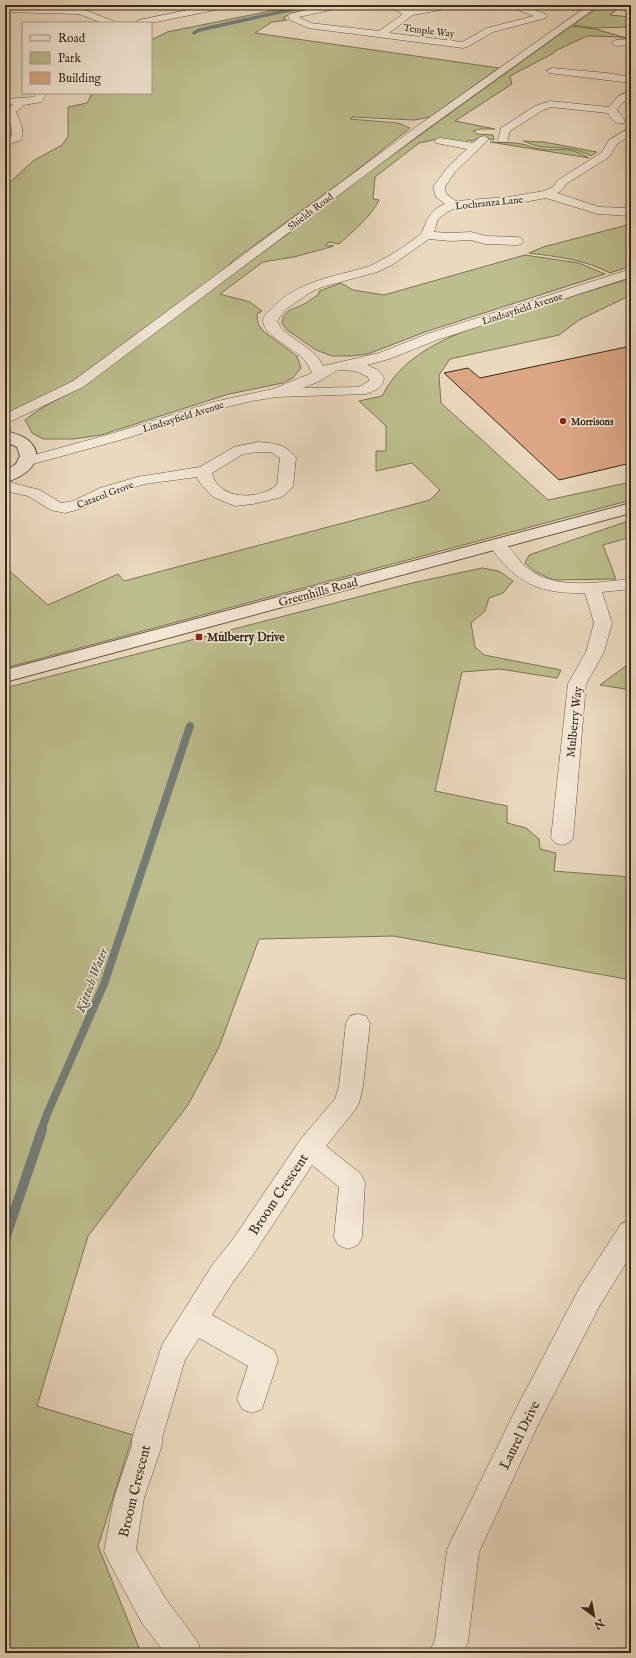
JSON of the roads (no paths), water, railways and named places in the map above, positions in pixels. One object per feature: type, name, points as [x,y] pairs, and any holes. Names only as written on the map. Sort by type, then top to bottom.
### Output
[{"type":"street","points":[[182,5],[196,11]]},
{"type":"street","points":[[144,22],[224,5]]},
{"type":"street","name":"Temple Way","points":[[342,5],[292,16],[293,18],[308,25],[463,45],[490,30],[543,16],[512,5]]},
{"type":"street","points":[[389,5],[410,13]]},
{"type":"street","points":[[380,35],[410,13],[451,5]]},
{"type":"street","name":"Shields Road","points":[[5,420],[78,384],[420,129],[595,5]]},
{"type":"street","points":[[5,9],[80,11],[108,22]]},
{"type":"street","points":[[310,35],[322,27]]},
{"type":"street","points":[[616,43],[631,42]]},
{"type":"street","points":[[552,71],[578,69],[631,80]]},
{"type":"street","points":[[5,101],[21,102],[37,100],[41,94]]},
{"type":"street","points":[[612,110],[617,101],[622,97],[631,94]]},
{"type":"street","points":[[5,144],[17,138],[16,123],[11,112],[21,102]]},
{"type":"street","points":[[440,141],[504,136],[505,130],[539,108],[550,104],[612,110]]},
{"type":"street","points":[[612,110],[617,119],[631,126]]},
{"type":"street","name":"Lochranza Lane","points":[[427,235],[433,218],[437,213],[454,205],[508,201],[547,194],[557,188],[562,182],[605,155],[613,142],[631,130]]},
{"type":"street","points":[[454,205],[440,195],[439,187],[451,170],[480,139]]},
{"type":"street","points":[[547,194],[598,210],[626,215]]},
{"type":"street","points":[[319,375],[314,361],[305,352],[279,334],[272,327],[270,321],[271,317],[280,307],[304,290],[317,284],[373,268],[388,262],[427,235],[450,237],[471,236],[484,245],[517,241]]},
{"type":"street","name":"Lindsayfield Avenue","points":[[276,393],[319,375],[330,367],[347,365],[384,356],[446,332],[631,273]]},
{"type":"street","name":"Lindsayfield Avenue","points":[[26,464],[218,405],[276,393],[356,392],[368,389],[376,382],[377,378],[413,345]]},
{"type":"street","points":[[305,352],[347,365],[366,368],[376,374],[377,378]]},
{"type":"street","name":"Lindsayfield Avenue","points":[[319,375],[320,383],[323,386],[328,389],[344,392]]},
{"type":"street","points":[[5,477],[26,464],[30,456],[29,451],[15,440],[14,428],[22,411]]},
{"type":"street","name":"Lindsayfield Avenue","points":[[15,440],[91,444]]},
{"type":"street","name":"Catacol Grove","points":[[5,486],[34,493],[56,507],[64,508],[78,505],[106,491],[143,480],[204,471],[238,450],[258,447],[275,448],[285,454],[288,458],[285,486],[276,494],[254,499],[235,501],[219,494],[206,480],[204,471]]},
{"type":"street","points":[[26,464],[28,483],[34,493]]},
{"type":"street","name":"Greenhills Road","points":[[5,676],[631,508]]},
{"type":"street","points":[[497,545],[524,574],[536,581],[552,586],[592,588],[631,584]]},
{"type":"street","name":"Mulberry Way","points":[[562,838],[577,684],[595,652],[603,623],[592,588]]},
{"type":"street","name":"Broom Crescent","points":[[185,1653],[154,1611],[120,1551],[129,1498],[147,1445],[147,1438],[172,1355],[223,1273],[244,1247],[309,1148],[346,1103],[351,1086],[358,1023]]},
{"type":"street","name":"Broom Crescent","points":[[309,1148],[352,1182],[348,1238]]},
{"type":"street","name":"Laurel Drive","points":[[446,1653],[451,1642],[463,1550],[528,1415],[582,1310],[628,1241]]},
{"type":"street","points":[[194,1320],[264,1360],[252,1399]]},
{"type":"waterway","points":[[194,33],[199,30],[312,5]]},
{"type":"waterway","name":"Kittoch Water","points":[[41,1131],[104,984],[190,726]]},
{"type":"waterway","name":"Kittoch Water","points":[[5,1239],[42,1130]]},
{"type":"place","name":"Morrisons","points":[[563,421]]},
{"type":"place","name":"Mulberry Drive","points":[[199,637]]}]
